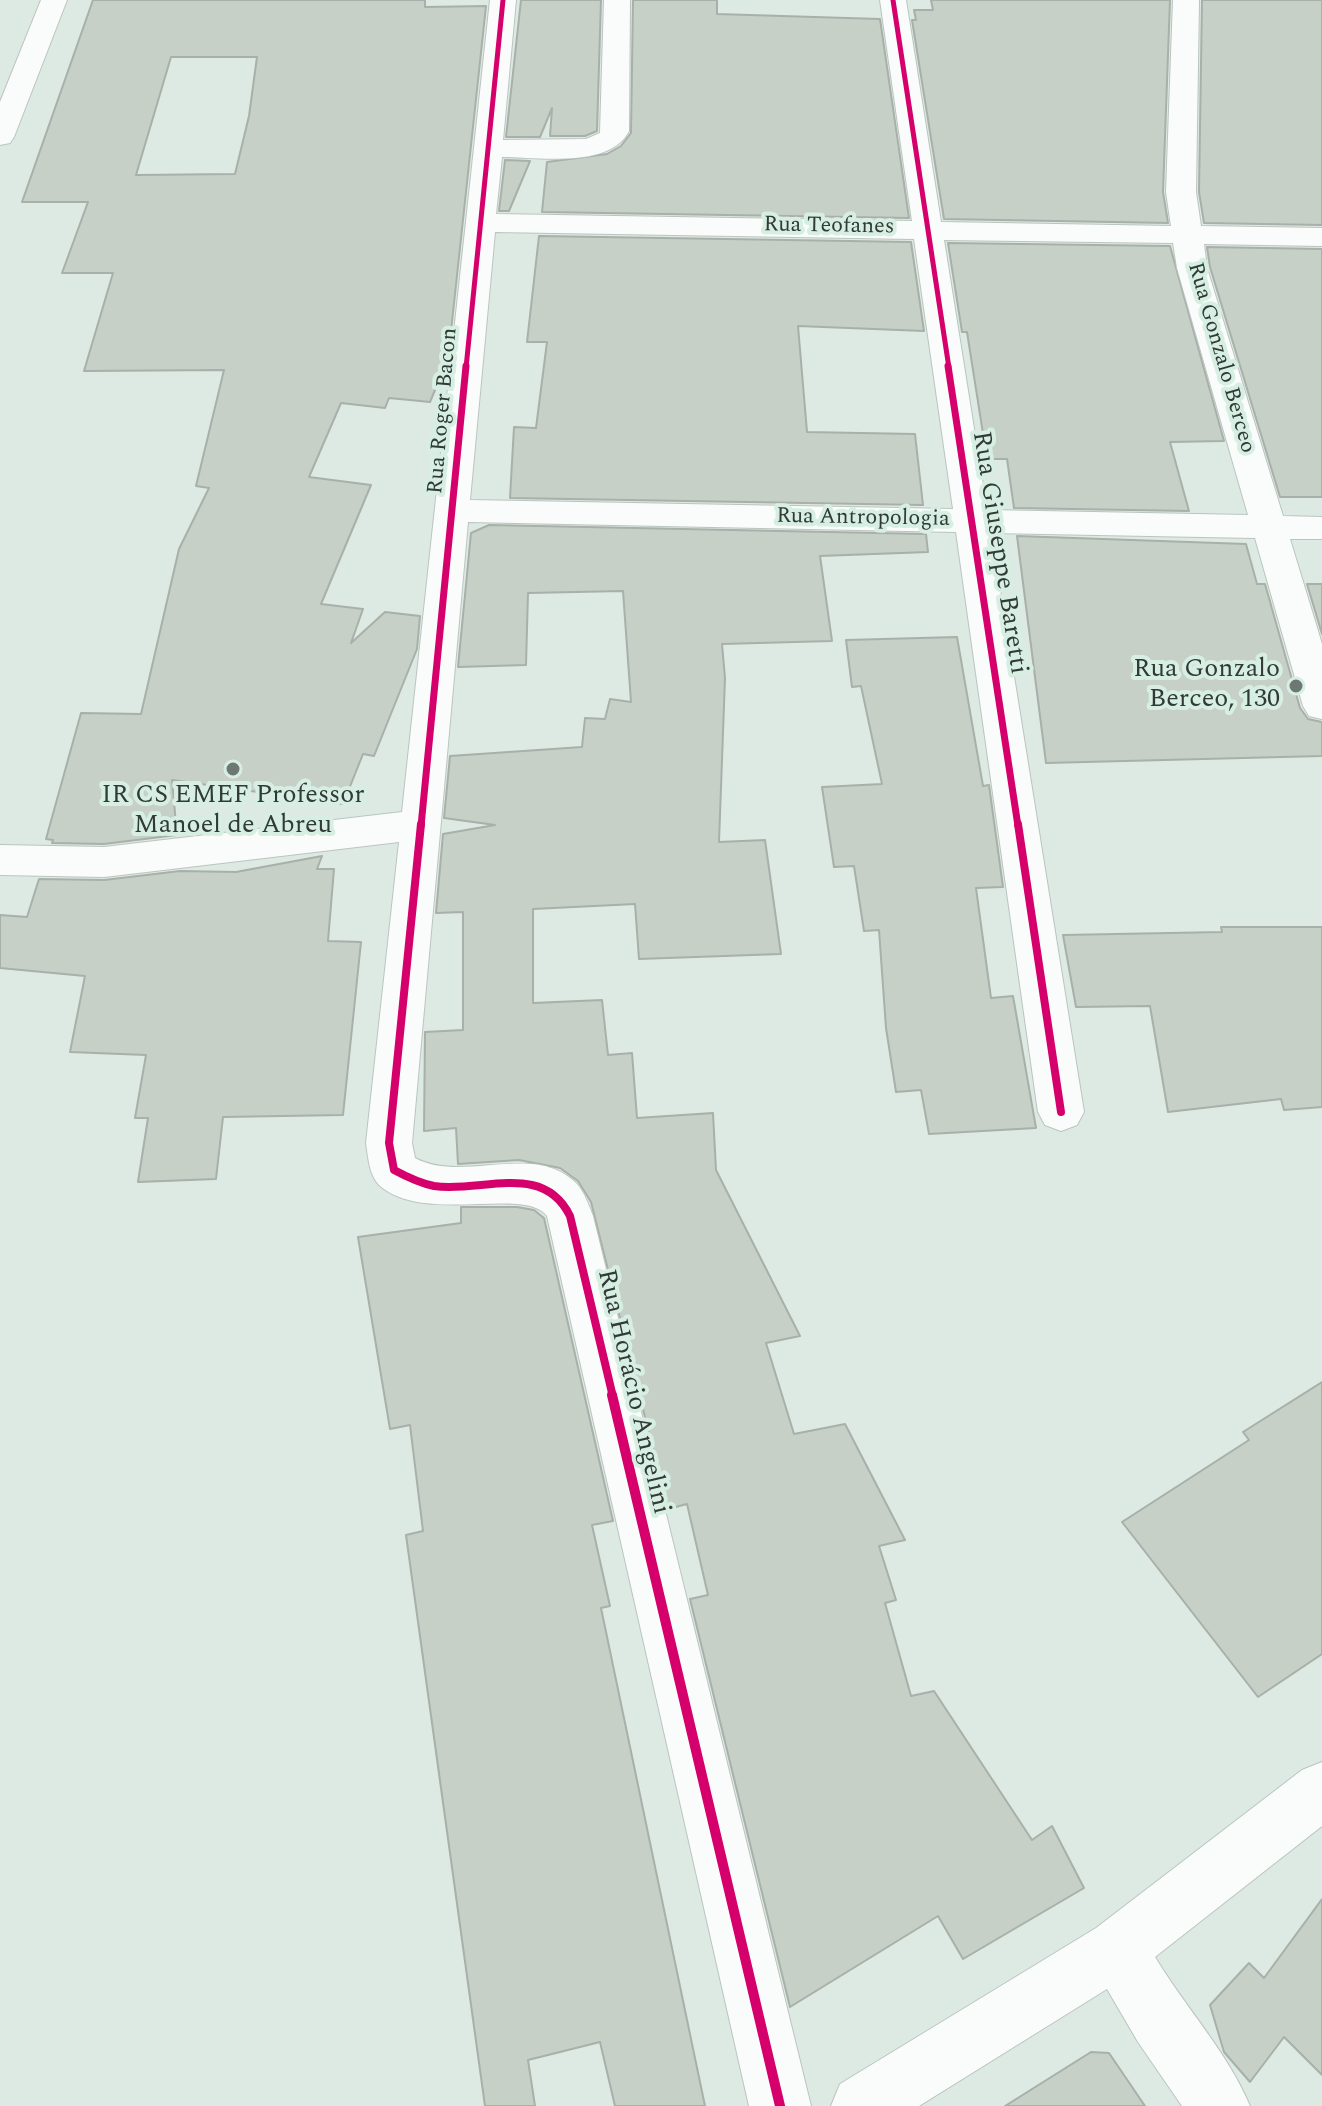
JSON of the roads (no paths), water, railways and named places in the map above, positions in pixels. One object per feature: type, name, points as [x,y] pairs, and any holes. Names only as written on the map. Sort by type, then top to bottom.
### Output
[{"type":"street","points":[[0,137],[54,0]]},
{"type":"street","name":"Rua Roger Bacon","points":[[418,825],[453,511],[503,0]]},
{"type":"street","points":[[488,149],[589,147],[611,139],[615,131],[617,0]]},
{"type":"street","name":"Rua Giuseppe Baretti","points":[[893,0],[1061,1112]]},
{"type":"street","name":"Rua Gonzalo Berceo","points":[[1186,0],[1181,192],[1186,234],[1206,322],[1322,706]]},
{"type":"street","name":"Rua Teofanes","points":[[480,223],[1322,237]]},
{"type":"street","name":"Rua Antropologia","points":[[453,511],[1322,528]]},
{"type":"street","points":[[0,860],[104,862],[418,825]]},
{"type":"street","name":"Rua Horácio Angelini","points":[[418,825],[389,1143],[394,1170],[411,1183],[439,1189],[524,1184],[545,1187],[560,1197],[570,1216],[780,2106]]},
{"type":"street","points":[[862,2106],[1117,1949],[1322,1790]]},
{"type":"street","points":[[1117,1949],[1159,2021],[1219,2106]]},
{"type":"place","name":"Rua Gonzalo Berceo, 130","points":[[1296,686]]},
{"type":"place","name":"IR CS EMEF Professor Manoel de Abreu","points":[[233,769]]}]
